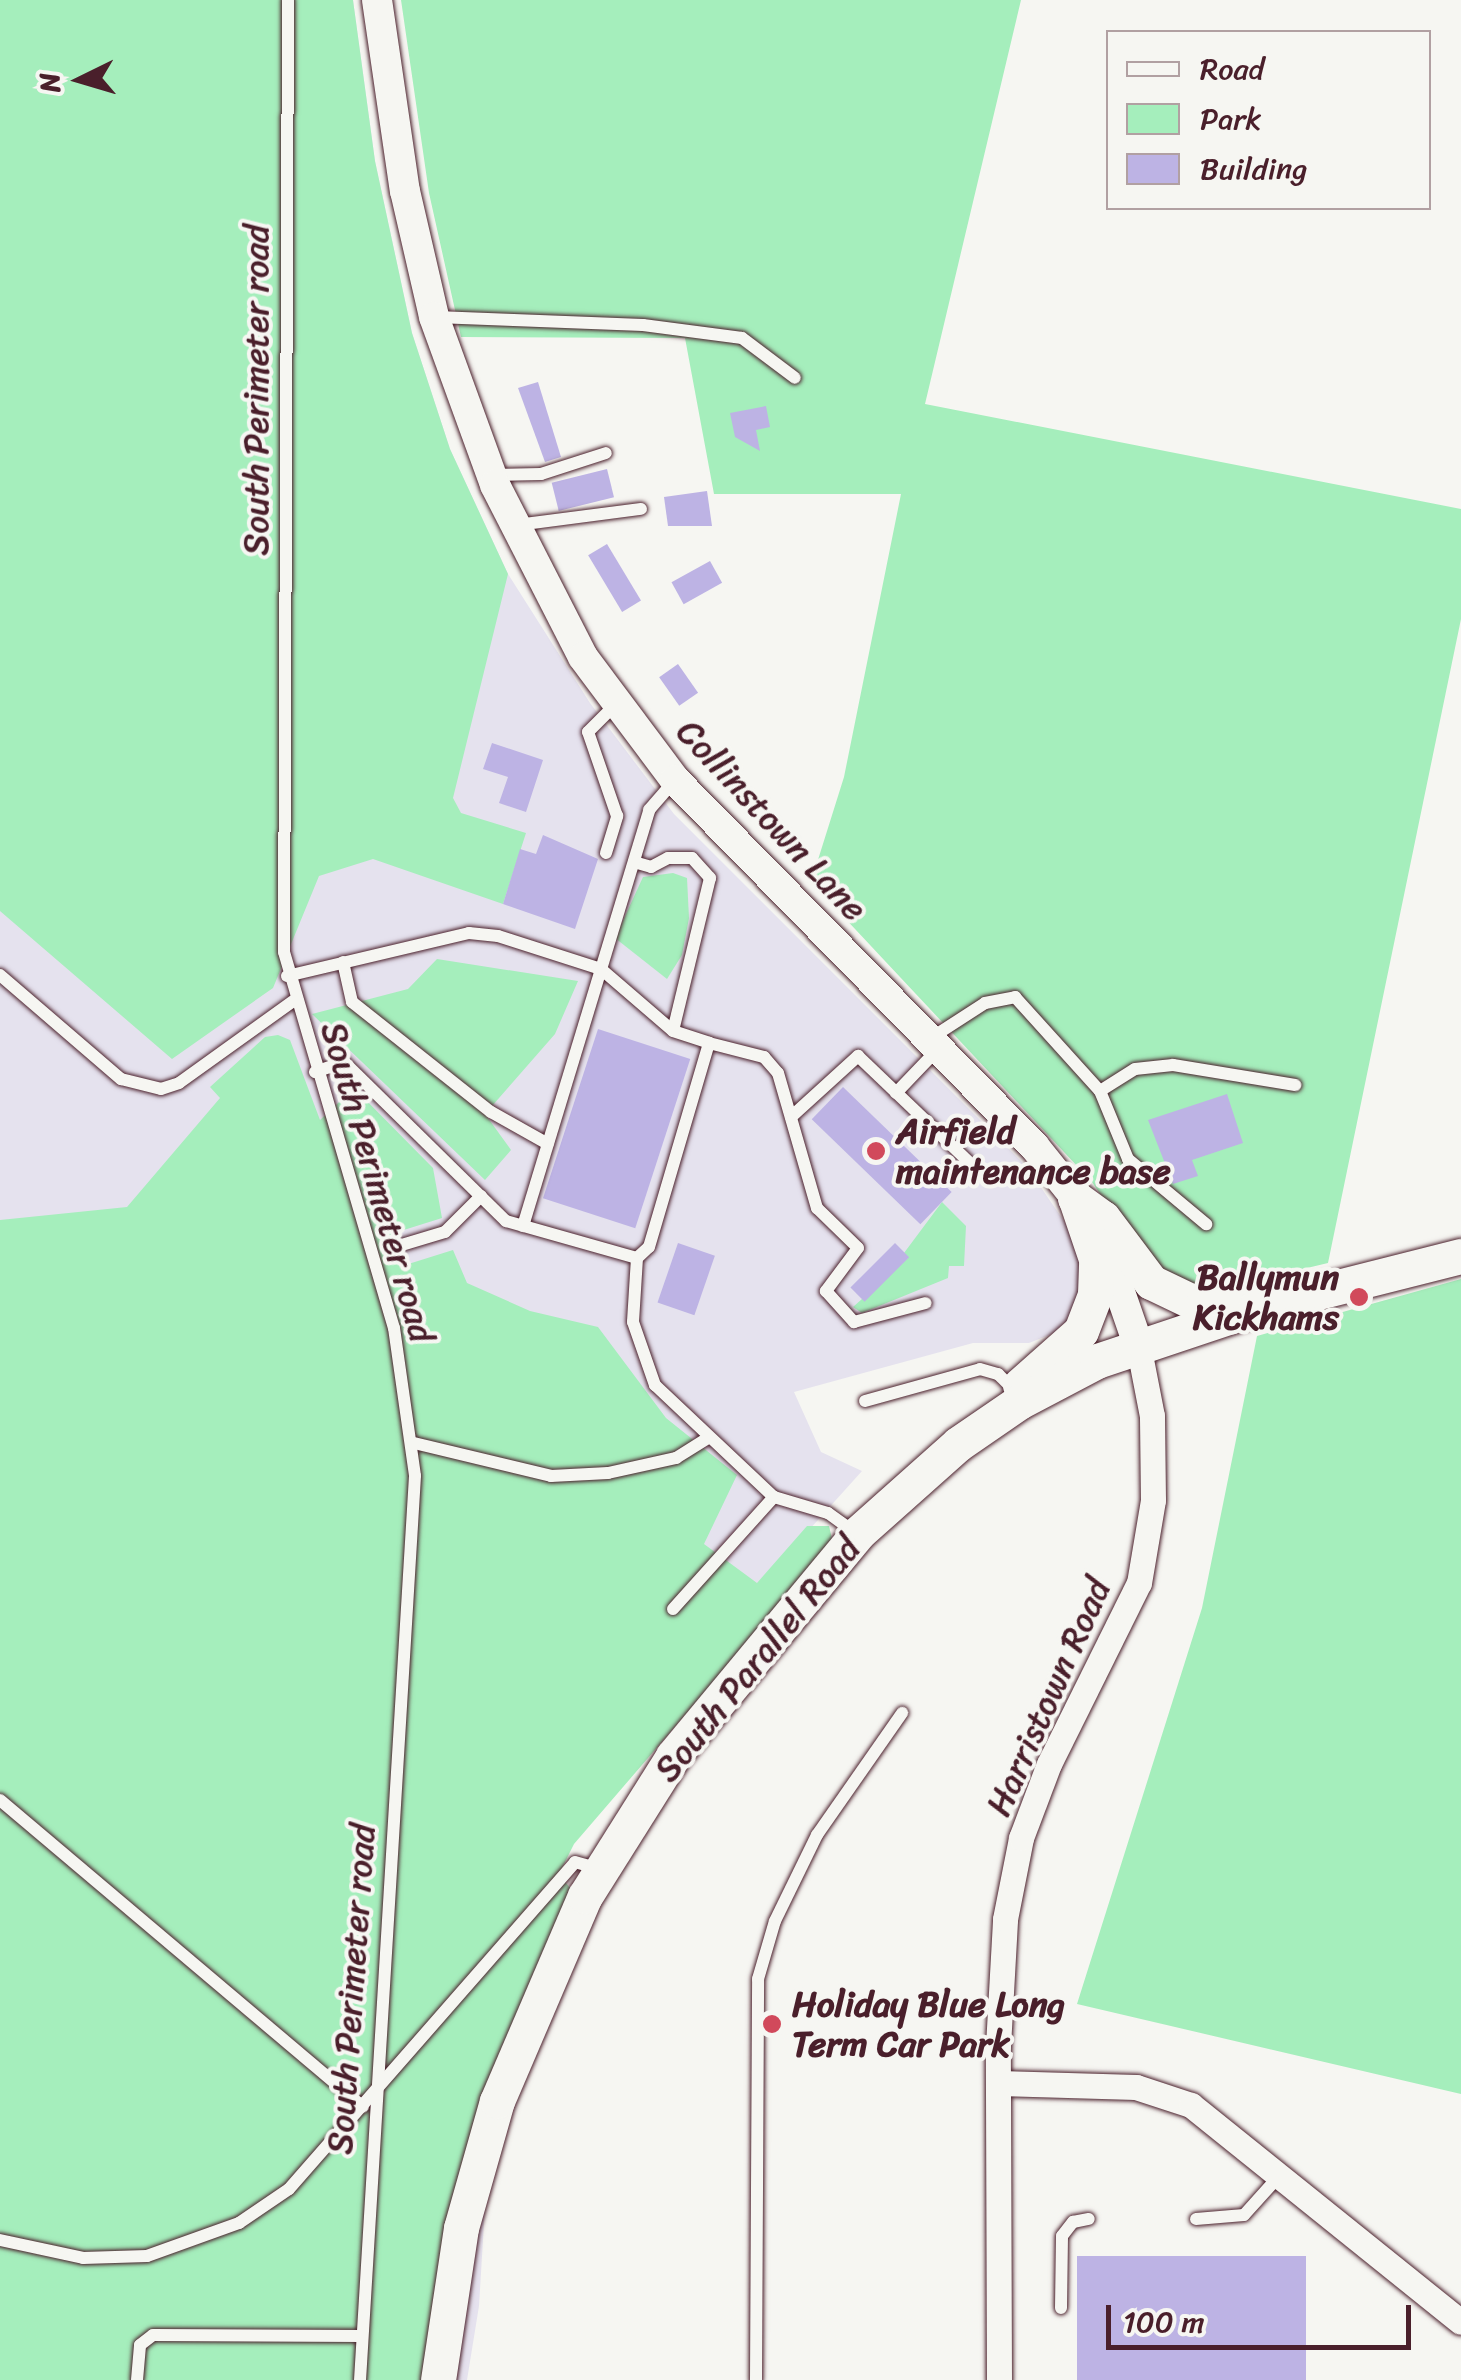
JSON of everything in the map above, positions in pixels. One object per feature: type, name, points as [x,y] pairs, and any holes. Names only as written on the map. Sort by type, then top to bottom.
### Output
[{"type":"main road","points":[[1074,1197],[1102,1218],[1151,1282],[1201,1306],[1255,1308],[1461,1256]]},
{"type":"main road","points":[[958,1444],[1013,1389],[1081,1331],[1095,1294],[1096,1259],[1074,1197]]},
{"type":"main road","name":"South Parallel Road","points":[[438,2380],[461,2228],[498,2101],[546,1978],[601,1870],[704,1715],[858,1534],[958,1444],[1020,1402],[1138,1344],[1255,1308]]},
{"type":"street","name":"Collinstown Lane","points":[[377,0],[405,191],[434,317],[491,475],[583,658],[674,780],[934,1044],[1074,1197],[1110,1260],[1138,1344]]},
{"type":"street","name":"Harristown Road","points":[[999,2380],[998,2083],[1005,1919],[1021,1838],[1139,1583],[1153,1500],[1152,1416],[1138,1344]]},
{"type":"street","points":[[998,2083],[1164,2093],[1200,2111],[1461,2322]]},
{"type":"lane","name":"South Perimeter road","points":[[288,0],[287,976],[394,1328],[414,1443],[360,2380]]},
{"type":"lane","points":[[434,317],[643,325],[742,338],[794,378]]},
{"type":"lane","points":[[491,475],[540,474],[606,453]]},
{"type":"lane","points":[[514,526],[641,509]]},
{"type":"lane","points":[[606,852],[617,816],[588,732],[617,703]]},
{"type":"lane","points":[[523,1226],[650,810],[674,780]]},
{"type":"lane","points":[[634,862],[651,867],[668,858],[692,858],[710,878],[672,1032]]},
{"type":"lane","points":[[287,976],[468,932],[601,969],[672,1032],[764,1057],[778,1072],[817,1208],[858,1248],[826,1292],[842,1315],[870,1322],[926,1303]]},
{"type":"lane","points":[[343,962],[352,1002],[491,1112],[548,1144]]},
{"type":"lane","points":[[0,975],[121,1080],[160,1089],[179,1082],[293,1001]]},
{"type":"lane","points":[[896,1093],[934,1044],[985,1003],[1015,997],[1100,1091],[1128,1160],[1206,1224]]},
{"type":"lane","points":[[710,1043],[648,1247],[637,1258],[638,1347],[656,1385],[706,1439],[774,1497],[828,1513],[858,1534]]},
{"type":"lane","points":[[790,1117],[858,1056],[970,1163]]},
{"type":"lane","points":[[315,1072],[344,1062],[506,1221],[637,1258]]},
{"type":"lane","points":[[1100,1091],[1135,1070],[1173,1065],[1295,1085]]},
{"type":"lane","points":[[395,1247],[445,1232],[481,1196]]},
{"type":"lane","points":[[865,1401],[980,1370],[998,1374],[1013,1389]]},
{"type":"lane","points":[[414,1443],[551,1476],[608,1473],[676,1458],[706,1439]]},
{"type":"lane","points":[[673,1609],[774,1497]]},
{"type":"lane","points":[[756,2380],[758,1979],[775,1921],[817,1836],[902,1714]]},
{"type":"lane","points":[[0,1800],[363,2107]]},
{"type":"lane","points":[[0,2240],[84,2258],[147,2256],[198,2243],[288,2189],[374,2096],[576,1862],[601,1870]]},
{"type":"lane","points":[[1196,2219],[1244,2215],[1280,2175]]},
{"type":"lane","points":[[1061,2308],[1062,2236],[1073,2222],[1089,2219]]},
{"type":"lane","points":[[138,2380],[140,2345],[153,2334],[362,2336]]},
{"type":"shaded area","points":[[0,0],[353,0],[375,161],[412,333],[450,449],[508,574],[590,703],[674,814],[1027,1167],[1070,1230],[1078,1257],[1081,1285],[1071,1317],[1054,1333],[1029,1343],[973,1343],[794,1392],[821,1452],[862,1471],[593,1770],[494,2059],[479,2306],[467,2380],[0,2380]]},
{"type":"green space","points":[[0,0],[353,0],[375,161],[412,333],[450,449],[508,574],[453,798],[461,813],[526,833],[503,904],[373,859],[319,876],[273,988],[172,1059],[0,911]]},
{"type":"green space","points":[[401,0],[1021,0],[925,404],[1461,509],[1461,619],[1328,1263],[1194,1295],[1158,1280],[1092,1182],[811,882],[844,777],[901,494],[714,494],[685,338],[461,337],[429,193]]},
{"type":"green space","points":[[673,873],[687,878],[689,918],[682,955],[667,979],[615,938],[643,877]]},
{"type":"green space","points":[[437,959],[578,981],[555,1034],[485,1114],[511,1150],[485,1180],[312,1014],[408,989]]},
{"type":"green space","points":[[278,1035],[290,1040],[320,1120],[354,1088],[433,1168],[442,1218],[391,1234],[402,1266],[453,1250],[467,1283],[530,1311],[598,1327],[666,1418],[737,1475],[704,1544],[757,1583],[807,1526],[829,1526],[833,1543],[574,1844],[559,1874],[570,1888],[425,2380],[0,2380],[0,1220],[127,1207],[220,1098],[210,1087],[265,1037]]},
{"type":"green space","points":[[942,1202],[966,1226],[964,1266],[949,1266],[948,1278],[862,1313],[853,1307],[908,1258],[904,1253]]},
{"type":"green space","points":[[1461,1279],[1461,2094],[1077,2004],[1202,1608],[1257,1336]]},
{"type":"building","points":[[538,382],[561,457],[545,462],[518,388]]},
{"type":"building","points":[[766,406],[770,427],[756,430],[760,451],[735,437],[730,413]]},
{"type":"building","points":[[607,469],[614,497],[559,511],[552,483]]},
{"type":"building","points":[[707,491],[712,526],[668,526],[664,497]]},
{"type":"building","points":[[607,544],[641,601],[622,612],[588,555]]},
{"type":"building","points":[[710,561],[722,583],[684,604],[672,582]]},
{"type":"building","points":[[678,664],[698,693],[679,706],[659,677]]},
{"type":"building","points":[[492,743],[543,760],[526,812],[499,803],[508,777],[483,769]]},
{"type":"building","points":[[543,835],[598,859],[575,929],[503,904],[520,849],[536,854]]},
{"type":"building","points":[[598,1029],[690,1059],[635,1228],[543,1198]]},
{"type":"building","name":"Airfield maintenance base","points":[[843,1087],[952,1192],[920,1224],[812,1119]]},
{"type":"building","points":[[1227,1094],[1243,1143],[1192,1160],[1198,1176],[1173,1184],[1148,1120]]},
{"type":"building","points":[[678,1243],[715,1256],[694,1315],[657,1303]]},
{"type":"building","points":[[895,1243],[909,1257],[865,1302],[850,1288]]},
{"type":"building","points":[[1077,2256],[1306,2256],[1306,2380],[1077,2380]]},
{"type":"place","name":"Airfield maintenance base","points":[[876,1151]]},
{"type":"place","name":"Ballymun Kickhams","points":[[1359,1297]]},
{"type":"place","name":"Holiday Blue Long Term Car Park","points":[[772,2024]]}]
